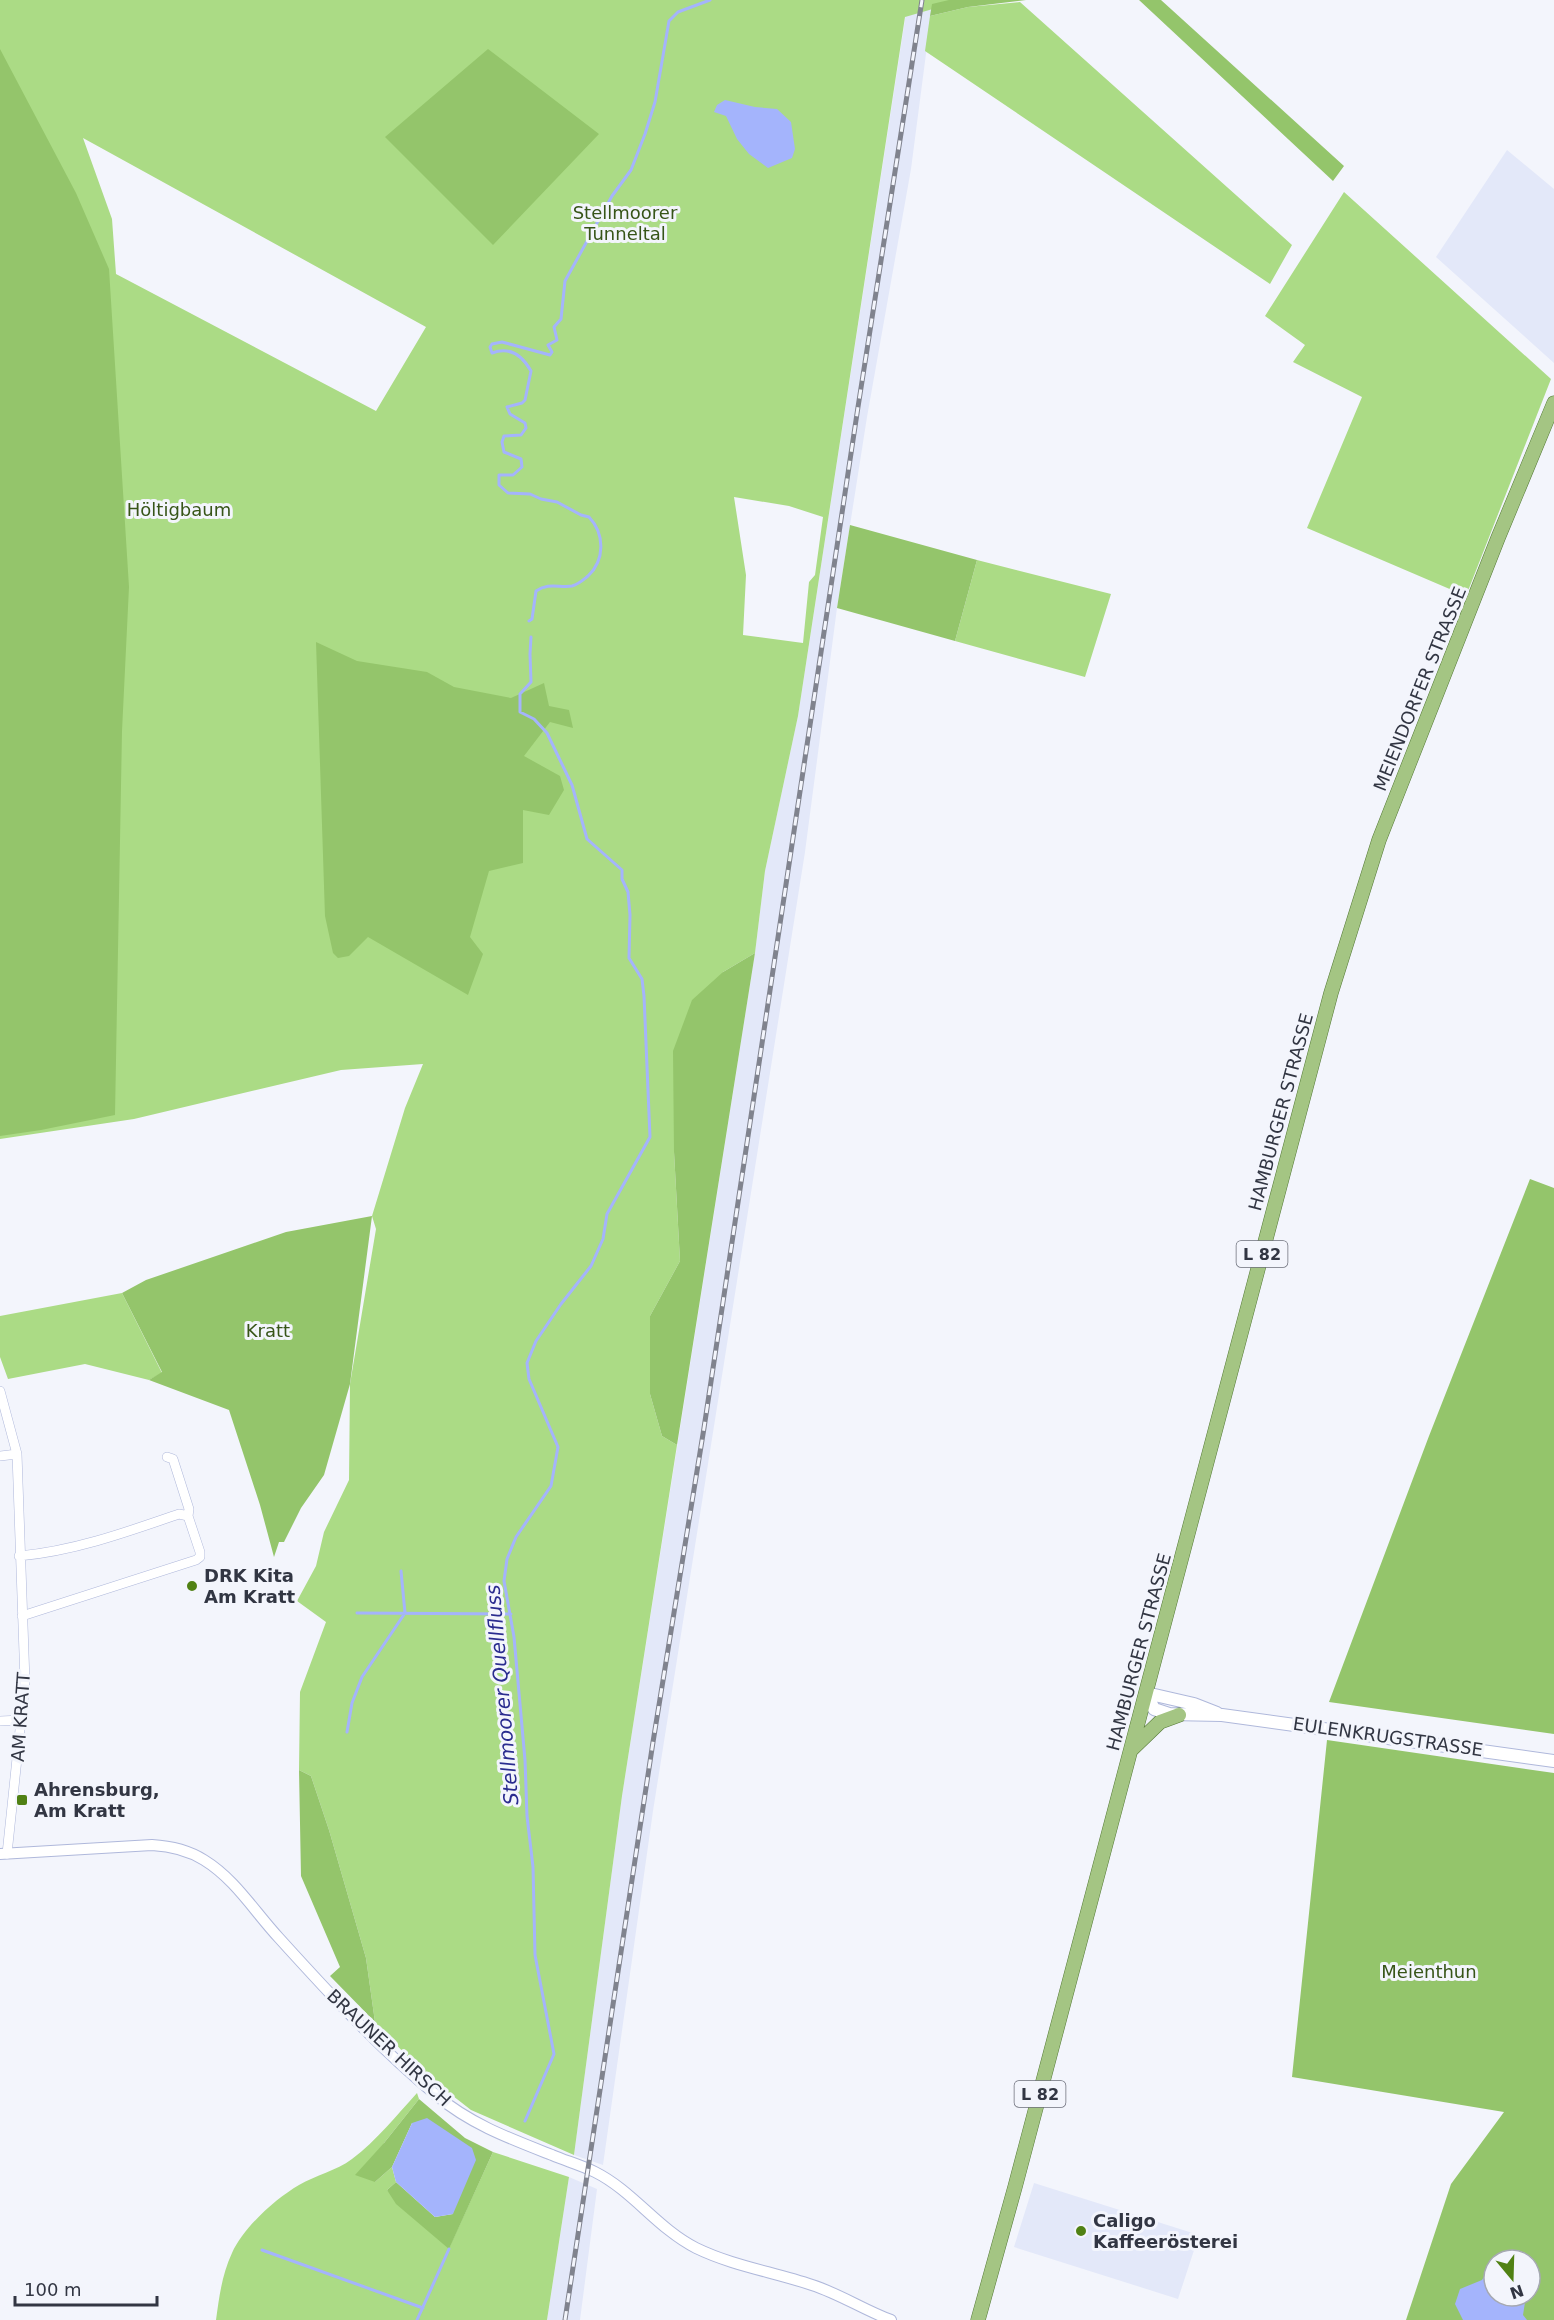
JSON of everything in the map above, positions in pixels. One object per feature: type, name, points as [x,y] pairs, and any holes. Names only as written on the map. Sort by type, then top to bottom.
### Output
[{"type":"main road","name":"MEIENDORFER STRASSE","points":[[1331,993],[1379,840],[1554,403]]},
{"type":"main road","name":"HAMBURGER STRASSE","points":[[978,2320],[1331,993]]},
{"type":"main road","name":"EULENKRUGSTRASSE","points":[[1146,1693],[1194,1704],[1222,1715]]},
{"type":"main road","name":"EULENKRUGSTRASSE","points":[[1146,1693],[1150,1704],[1156,1711],[1179,1715],[1222,1715],[1554,1761]]},
{"type":"main road","points":[[1131,1751],[1160,1722],[1179,1715]]},
{"type":"street","name":"AM KRATT","points":[[0,1391],[17,1454],[25,1682],[22,1720],[3,1854]]},
{"type":"street","points":[[0,1456],[17,1454]]},
{"type":"street","points":[[22,1616],[196,1560],[200,1552],[188,1516],[189,1509],[173,1460],[166,1457]]},
{"type":"street","points":[[19,1556],[46,1554],[106,1539],[179,1514],[188,1516]]},
{"type":"street","points":[[0,1721],[22,1720]]},
{"type":"street","name":"BRAUNER HIRSCH","points":[[3,1854],[152,1845],[174,1848],[202,1859],[221,1872],[280,1939],[354,2017],[413,2075],[449,2106],[491,2130],[598,2173],[636,2201],[664,2228],[697,2248],[740,2264],[825,2289],[891,2320]]},
{"type":"shaded area","points":[[908,0],[933,0],[911,169],[867,417],[837,608],[805,852],[653,1811],[603,2165],[574,2155],[622,1796],[755,953],[765,871],[798,716]]},
{"type":"shaded area","points":[[1507,150],[1554,189],[1554,363],[1436,257]]},
{"type":"shaded area","points":[[569,2177],[597,2189],[580,2320],[547,2320]]},
{"type":"shaded area","points":[[1034,2183],[1199,2235],[1178,2299],[1014,2247]]},
{"type":"green space","points":[[0,0],[964,0],[905,17],[798,716],[765,871],[755,953],[723,972],[674,1152],[680,1261],[650,1316],[650,1394],[662,1436],[677,1445],[622,1796],[574,2155],[471,2110],[421,2071],[375,2022],[366,1958],[329,1830],[311,1776],[299,1770],[300,1692],[326,1622],[297,1601],[316,1566],[324,1532],[349,1480],[350,1384],[376,1229],[372,1216],[405,1108],[423,1064],[341,1070],[134,1119],[0,1139]],"holes":[[[83,138],[426,327],[376,411],[116,274],[112,219]],[[734,497],[789,506],[823,517],[815,575],[809,582],[803,643],[743,635],[746,575]]]},
{"type":"green space","points":[[949,0],[1026,0],[968,7],[930,16],[932,4]]},
{"type":"green space","points":[[1139,0],[1161,0],[1344,166],[1333,181]]},
{"type":"green space","points":[[1020,2],[1292,245],[1270,284],[925,51],[930,16],[968,7]]},
{"type":"green space","points":[[0,49],[76,193],[109,269],[129,587],[122,731],[115,1115],[0,1136]]},
{"type":"green space","points":[[488,49],[599,134],[493,245],[385,137]]},
{"type":"green space","points":[[1344,192],[1551,379],[1466,596],[1307,528],[1362,397],[1293,362],[1305,345],[1265,316]]},
{"type":"green space","points":[[850,525],[977,560],[955,641],[837,608]]},
{"type":"green space","points":[[977,560],[1111,594],[1085,677],[955,641]]},
{"type":"green space","points":[[316,642],[357,661],[427,672],[454,687],[511,698],[544,683],[549,706],[569,710],[573,728],[550,722],[524,756],[560,776],[564,790],[549,815],[523,810],[523,863],[489,871],[470,937],[483,954],[468,995],[368,937],[349,956],[338,958],[333,953],[325,916]]},
{"type":"green space","points":[[755,953],[677,1445],[662,1436],[650,1394],[650,1316],[680,1261],[674,1152],[673,1051],[692,1000],[723,972]]},
{"type":"green space","points":[[1530,1179],[1554,1188],[1554,1734],[1329,1702],[1429,1436]]},
{"type":"green space","name":"Kratt","points":[[372,1216],[350,1384],[324,1475],[301,1508],[284,1542],[279,1542],[274,1557],[260,1505],[229,1410],[149,1380],[162,1372],[122,1293],[146,1280],[286,1232]]},
{"type":"green space","points":[[122,1293],[162,1373],[149,1380],[85,1364],[8,1379],[0,1357],[0,1316]]},
{"type":"green space","name":"Meienthun","points":[[1327,1740],[1554,1773],[1554,2320],[1406,2320],[1451,2184],[1504,2112],[1292,2077]]},
{"type":"green space","points":[[299,1770],[311,1776],[329,1830],[366,1958],[375,2022],[330,1976],[340,1967],[301,1876]]},
{"type":"green space","points":[[417,2093],[419,2099],[384,2143],[375,2182],[392,2167],[396,2182],[387,2190],[449,2248],[493,2152],[569,2177],[547,2320],[216,2320],[221,2286],[229,2261],[237,2243],[252,2224],[290,2191],[339,2167],[361,2152]]},
{"type":"green space","points":[[419,2099],[465,2138],[493,2152],[449,2249],[396,2204],[387,2190],[396,2182],[435,2217],[453,2214],[412,2123],[392,2167],[375,2182],[355,2175]]},
{"type":"water","points":[[725,100],[777,109],[791,122],[795,149],[792,158],[768,168],[749,154],[737,139],[726,116],[714,112],[717,105]]},
{"type":"water","points":[[427,2118],[472,2148],[476,2160],[453,2214],[435,2217],[396,2182],[392,2167],[412,2123]]},
{"type":"water","points":[[1482,2280],[1482,2308],[1524,2308],[1523,2315],[1527,2320],[1463,2320],[1455,2304],[1460,2289]]},
{"type":"waterway","name":"Stellmoorer Quellfluss","points":[[529,621],[532,619],[536,591],[550,586],[574,585],[594,570],[600,555],[600,539],[589,517],[557,502],[530,494],[508,493],[499,485],[499,475],[513,475],[522,467],[521,459],[504,452],[502,442],[504,436],[521,435],[526,428],[525,423],[510,414],[507,407],[525,400],[531,371],[524,360],[515,353],[510,351],[492,353],[490,347],[492,344],[502,342],[550,355],[552,352],[548,345],[557,340],[554,327],[561,319],[565,281],[612,196],[631,170],[645,134],[655,102],[669,21],[678,12],[710,0]]},
{"type":"waterway","name":"Stellmoorer Quellfluss","points":[[525,2121],[554,2054],[535,1955],[533,1867],[527,1816],[525,1760],[514,1637],[504,1581],[507,1559],[516,1537],[551,1486],[558,1447],[529,1379],[527,1363],[536,1341],[591,1266],[603,1239],[607,1214],[650,1137],[644,996],[642,979],[629,958],[628,892],[622,879],[622,870],[587,839],[572,785],[547,733],[534,719],[520,712],[520,694],[531,682],[531,637]]},
{"type":"waterway","points":[[347,1732],[352,1703],[362,1677],[405,1613],[401,1571]]},
{"type":"waterway","points":[[357,1613],[511,1614]]},
{"type":"waterway","points":[[417,2320],[449,2249]]},
{"type":"waterway","points":[[262,2250],[423,2308]]},
{"type":"railway","points":[[565,2320],[922,0]]},
{"type":"place","name":"DRK Kita Am Kratt","points":[[192,1586]]},
{"type":"place","name":"Ahrensburg, Am Kratt","points":[[22,1800]]},
{"type":"place","name":"Caligo Kaffeerösterei","points":[[1081,2231]]},
{"type":"park label","name":"Stellmoorer Tunneltal","points":[[625,223]]},
{"type":"park label","name":"Höltigbaum","points":[[179,510]]}]
